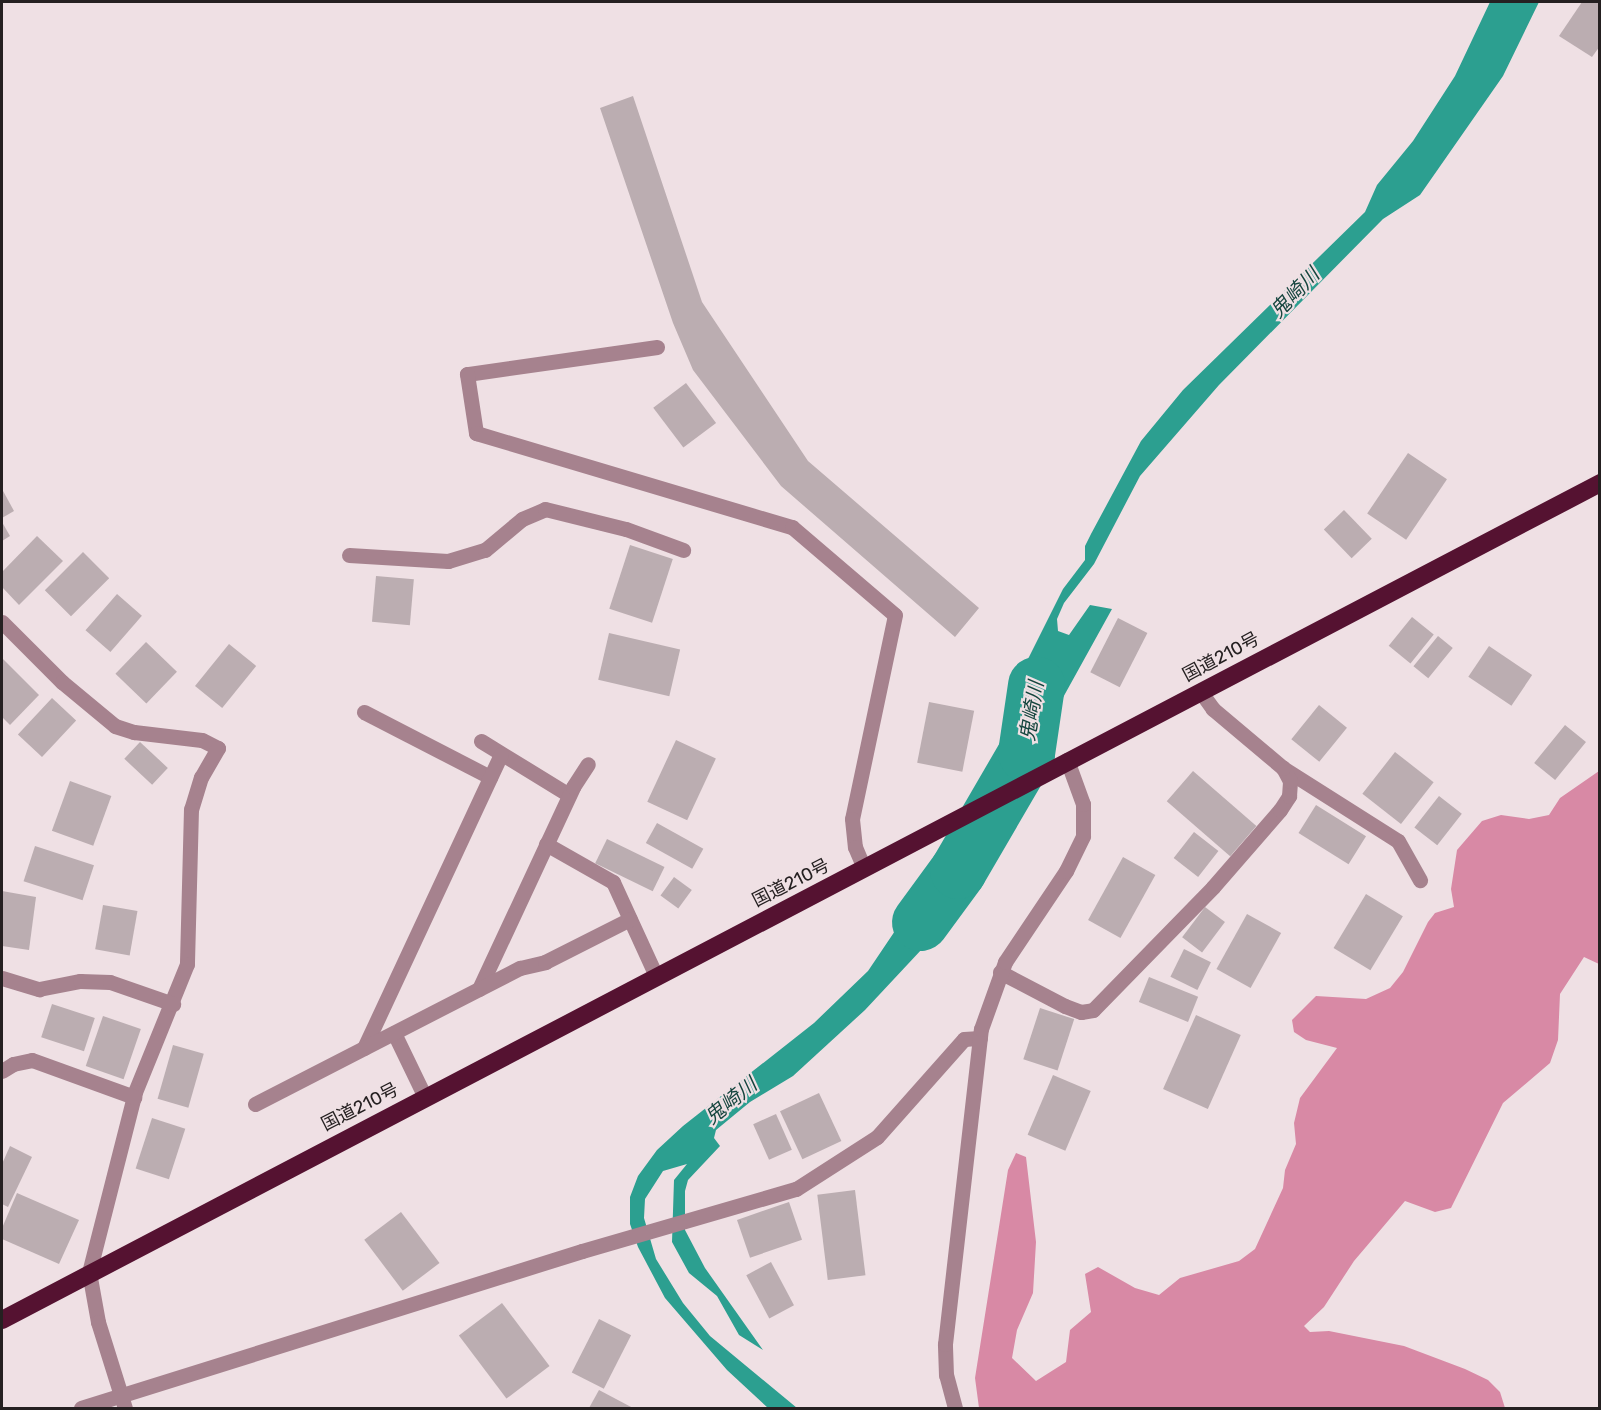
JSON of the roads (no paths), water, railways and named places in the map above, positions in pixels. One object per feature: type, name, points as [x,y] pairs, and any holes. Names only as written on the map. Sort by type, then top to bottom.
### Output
[{"type":"highway","name":"国道210号","points":[[2,1320],[89,1272],[1599,483]]},
{"type":"street","points":[[657,346],[467,374],[476,433],[792,527],[895,615],[852,819],[855,847],[864,868]]},
{"type":"street","points":[[349,555],[448,561],[485,550],[522,519],[545,509],[626,529],[683,550]]},
{"type":"street","points":[[2,622],[62,682],[115,726],[134,732],[202,740],[218,748],[201,777],[191,809],[189,952],[173,1004],[134,1097],[89,1272],[98,1322],[123,1403]]},
{"type":"street","points":[[1200,691],[1213,709],[1283,768],[1398,841],[1420,880]]},
{"type":"street","points":[[364,712],[490,777]]},
{"type":"street","points":[[481,741],[569,795]]},
{"type":"street","points":[[364,1048],[501,754]]},
{"type":"street","points":[[955,1408],[946,1375],[945,1344],[980,1038],[1000,972],[1083,836],[1083,804],[1067,760]]},
{"type":"street","points":[[479,989],[569,795],[588,764]]},
{"type":"street","points":[[1000,972],[1065,1006],[1081,1012],[1093,1010],[1213,887],[1280,810],[1289,795],[1290,781],[1283,768]]},
{"type":"street","points":[[546,844],[613,882],[656,976]]},
{"type":"street","points":[[255,1104],[520,968],[545,962],[630,919]]},
{"type":"street","points":[[2,978],[39,989],[80,981],[110,982],[173,1004]]},
{"type":"street","points":[[394,1033],[425,1097]]},
{"type":"street","points":[[81,1408],[123,1403],[582,1251],[796,1189],[877,1137],[964,1039],[980,1038]]},
{"type":"street","points":[[2,1071],[13,1064],[33,1060],[134,1097]]},
{"type":"water","points":[[1490,2],[1539,2],[1503,76],[1420,195],[1383,219],[1219,385],[1140,476],[1094,564],[1064,603],[1057,619],[1058,631],[1069,635],[1090,605],[1112,609],[1055,712],[1046,749],[978,782],[1000,754],[1007,738],[1023,669],[1063,589],[1085,560],[1085,546],[1141,441],[1183,390],[1365,212],[1377,185],[1413,141],[1455,76]]},
{"type":"water","points":[[995,842],[980,879],[938,920],[922,949],[865,1010],[793,1076],[750,1102],[716,1130],[714,1138],[720,1146],[688,1180],[685,1191],[685,1230],[705,1268],[763,1350],[739,1335],[717,1296],[689,1273],[672,1242],[674,1180],[687,1164],[663,1171],[645,1199],[644,1218],[656,1259],[683,1303],[710,1336],[797,1408],[768,1408],[727,1370],[665,1298],[638,1247],[630,1224],[630,1197],[638,1176],[657,1150],[683,1126],[814,1023],[868,971],[934,873]]},
{"type":"waterway","name":"鬼崎川","points":[[920,922],[958,870],[1026,753],[1036,685]]}]
